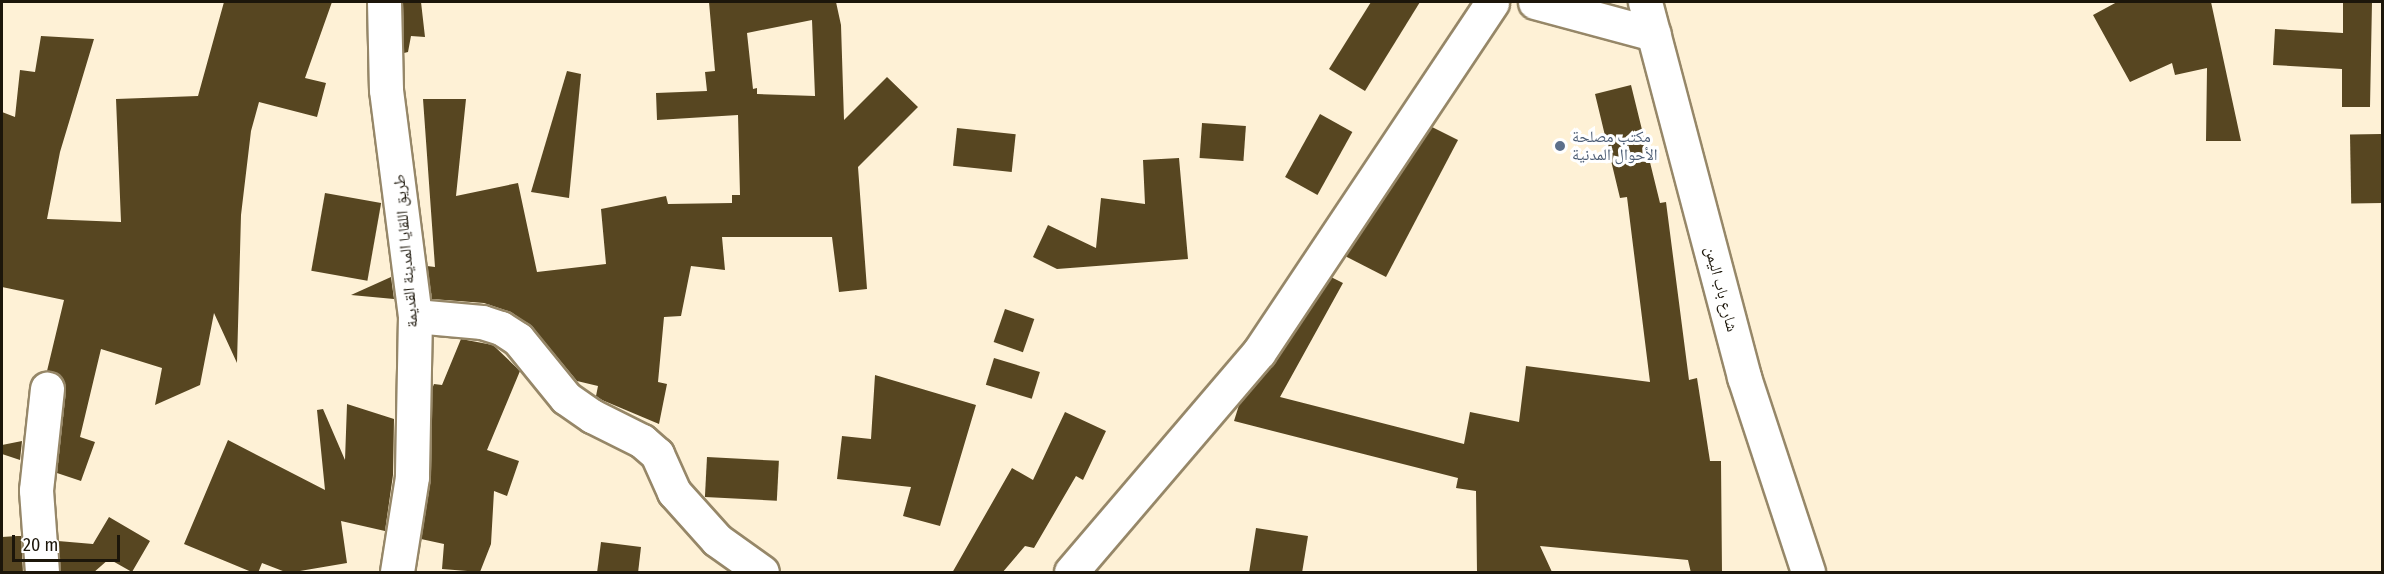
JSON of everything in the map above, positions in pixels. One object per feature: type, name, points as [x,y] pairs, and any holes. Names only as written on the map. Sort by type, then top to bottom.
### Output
[{"type":"street","name":"طريق اللقايا المدينة القديمة","points":[[384,2],[386,90],[415,316],[412,477],[397,573]]},
{"type":"street","points":[[1071,573],[1259,352],[1491,2]]},
{"type":"street","points":[[1535,2],[1654,34]]},
{"type":"street","name":"شارع باب اليمن","points":[[1645,2],[1744,377],[1808,573]]},
{"type":"street","points":[[415,316],[482,322],[501,328],[518,339],[566,398],[592,416],[642,441],[657,454],[674,492],[717,540],[762,573]]},
{"type":"street","points":[[42,573],[36,490],[47,389]]},
{"type":"building","points":[[224,2],[332,2],[305,78],[326,83],[317,117],[259,102],[251,131],[241,215],[237,363],[214,313],[200,385],[155,405],[162,368],[101,349],[80,437],[95,442],[81,481],[57,473],[66,390],[58,374],[47,371],[64,300],[2,287],[2,112],[15,117],[20,70],[35,72],[41,36],[94,39],[60,152],[47,219],[121,222],[116,99],[198,96]]},
{"type":"building","points":[[403,2],[421,2],[425,37],[411,36],[408,52],[404,53]]},
{"type":"building","points":[[709,2],[836,2],[841,25],[844,120],[887,77],[918,107],[858,167],[867,289],[839,292],[832,237],[722,237],[725,270],[691,266],[681,316],[664,317],[658,382],[667,384],[659,424],[596,396],[598,386],[577,381],[532,327],[511,312],[484,303],[432,299],[427,266],[435,267],[423,99],[466,99],[456,196],[518,183],[537,272],[606,264],[601,209],[666,196],[668,204],[732,203],[732,195],[740,195],[738,115],[657,120],[656,93],[707,91],[705,72],[715,71]],"holes":[[[812,20],[815,96],[757,94],[757,88],[753,89],[747,33]]]},
{"type":"building","points":[[1371,2],[1420,2],[1365,91],[1329,69]]},
{"type":"building","points":[[2117,2],[2211,2],[2241,141],[2206,141],[2207,68],[2175,75],[2172,63],[2130,82],[2093,15]]},
{"type":"building","points":[[2343,2],[2372,2],[2370,107],[2342,107],[2342,69],[2273,65],[2275,29],[2343,33]]},
{"type":"building","points":[[567,71],[581,74],[569,198],[531,192]]},
{"type":"building","points":[[1631,85],[1660,203],[1666,202],[1689,380],[1697,378],[1710,461],[1721,461],[1722,573],[1691,573],[1688,560],[1540,546],[1552,572],[1477,572],[1476,491],[1456,488],[1458,478],[1234,421],[1239,405],[1275,363],[1331,277],[1343,283],[1280,397],[1464,444],[1470,412],[1519,422],[1526,366],[1650,382],[1627,197],[1620,198],[1595,94]]},
{"type":"building","points":[[1320,114],[1352,132],[1317,195],[1285,177]]},
{"type":"building","points":[[1202,123],[1246,126],[1243,161],[1200,158]]},
{"type":"building","points":[[1432,127],[1458,140],[1386,277],[1345,256]]},
{"type":"building","points":[[957,128],[1016,134],[1012,172],[953,166]]},
{"type":"building","points":[[2381,134],[2382,203],[2351,204],[2350,135]]},
{"type":"building","points":[[1179,158],[1188,259],[1057,269],[1033,257],[1048,225],[1096,248],[1101,198],[1145,204],[1143,160]]},
{"type":"building","points":[[325,193],[381,203],[367,281],[311,271]]},
{"type":"building","points":[[391,277],[394,299],[351,295]]},
{"type":"building","points":[[1005,309],[1034,319],[1023,352],[994,342]]},
{"type":"building","points":[[461,339],[493,345],[520,371],[487,450],[519,461],[507,496],[494,491],[491,544],[480,572],[442,569],[444,544],[421,539],[431,478],[432,389],[434,384],[442,385]]},
{"type":"building","points":[[994,358],[1040,372],[1032,399],[986,385]]},
{"type":"building","points":[[875,375],[976,405],[940,526],[903,516],[911,487],[837,479],[842,436],[871,439]]},
{"type":"building","points":[[347,404],[394,419],[393,475],[385,531],[341,521],[347,563],[288,573],[262,563],[258,573],[254,573],[184,544],[228,440],[325,490],[317,410],[323,409],[345,460]]},
{"type":"building","points":[[1065,412],[1106,431],[1083,480],[1076,476],[1034,548],[1025,546],[1002,573],[952,573],[1012,468],[1033,480]]},
{"type":"building","points":[[22,441],[20,460],[2,454],[2,445]]},
{"type":"building","points":[[707,457],[779,461],[777,501],[705,497]]},
{"type":"building","points":[[109,517],[150,541],[132,572],[109,559],[93,573],[60,573],[58,541],[93,544]]},
{"type":"building","points":[[1256,528],[1308,536],[1302,573],[1249,573]]},
{"type":"building","points":[[21,536],[23,573],[2,573],[2,537]]},
{"type":"building","points":[[601,542],[641,547],[638,573],[597,573]]},
{"type":"place","name":"مكتب مصلحة الأحوال المدنية","points":[[1560,146]]}]
